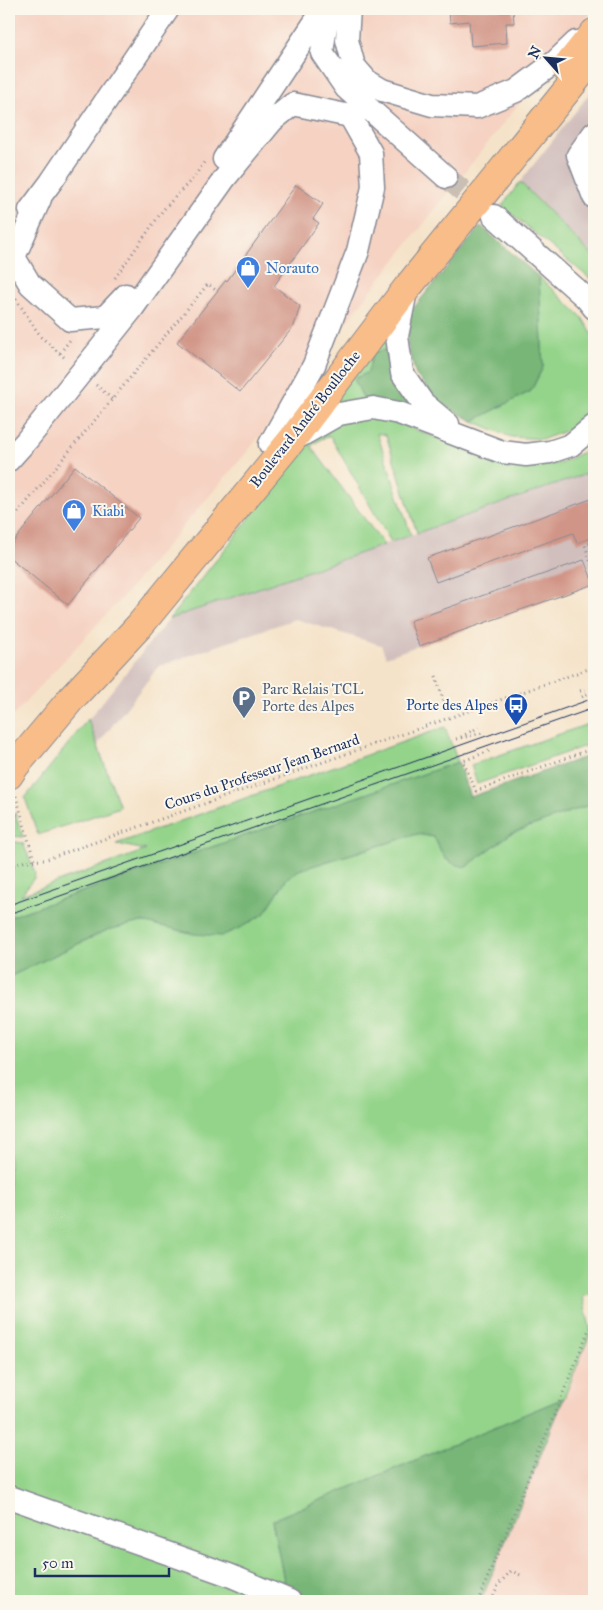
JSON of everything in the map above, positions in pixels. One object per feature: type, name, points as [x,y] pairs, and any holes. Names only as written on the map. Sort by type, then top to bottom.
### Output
[{"type":"main road","name":"Boulevard André Boulloche","points":[[9,748],[281,442],[397,278],[594,33]]},
{"type":"main road","name":"Boulevard André Boulloche","points":[[12,784],[15,766],[71,699],[140,625],[281,442],[594,57]]},
{"type":"street","points":[[9,236],[40,199],[168,9]]},
{"type":"street","points":[[40,199],[14,257],[30,284],[70,320],[105,317],[190,225],[223,161],[315,22],[326,9]]},
{"type":"street","points":[[336,9],[326,25],[322,53],[346,88],[446,177]]},
{"type":"street","points":[[349,9],[347,40],[354,66],[367,81],[382,90],[432,105],[477,107],[516,91],[555,62],[594,24]]},
{"type":"street","points":[[9,460],[132,309],[225,178],[272,121],[293,104],[350,116],[371,153],[373,186],[358,251],[314,365],[281,442]]},
{"type":"street","points":[[594,133],[578,155],[594,197]]},
{"type":"street","points":[[494,216],[586,298],[594,308]]},
{"type":"street","points":[[407,288],[396,336],[402,373],[423,404],[470,439]]},
{"type":"street","points":[[281,442],[339,414],[373,408],[399,413],[502,452],[526,455],[550,452],[571,445],[594,426]]},
{"type":"street","points":[[9,1498],[229,1575],[290,1601]]},
{"type":"path","points":[[112,282],[163,210],[195,176],[206,160]]},
{"type":"path","points":[[9,517],[17,514],[208,284],[217,291]]},
{"type":"path","points":[[14,297],[41,336],[112,399]]},
{"type":"path","points":[[60,354],[84,320]]},
{"type":"path","points":[[594,542],[585,545],[594,572]]},
{"type":"path","name":"Cours du Professeur Jean Bernard","points":[[9,867],[26,861],[44,860],[594,667]]},
{"type":"path","points":[[436,676],[444,703]]},
{"type":"path","points":[[580,691],[594,689]]},
{"type":"path","points":[[582,698],[594,689]]},
{"type":"path","points":[[479,727],[456,739],[482,733]]},
{"type":"path","points":[[489,751],[463,761],[476,792],[594,748]]},
{"type":"path","points":[[12,784],[34,860]]},
{"type":"path","points":[[478,1601],[588,1332],[592,1328],[594,1329]]},
{"type":"path","points":[[492,1601],[498,1585],[510,1572],[523,1576]]},
{"type":"shaded area","points":[[9,9],[594,9],[380,279],[251,447],[127,592],[9,720]]},
{"type":"shaded area","points":[[594,88],[594,257],[520,182]]},
{"type":"shaded area","points":[[594,470],[594,584],[386,657],[381,645],[295,619],[159,666],[98,744],[120,807],[38,835],[27,796],[169,619]]},
{"type":"shaded area","points":[[591,1332],[594,1333],[594,1601],[481,1601]]},
{"type":"green space","points":[[520,182],[594,257],[594,282],[502,206]]},
{"type":"green space","points":[[481,226],[539,277],[543,367],[531,391],[473,421],[440,403],[416,375],[407,344],[411,311]]},
{"type":"green space","points":[[539,277],[582,317],[594,337],[594,399],[570,429],[544,439],[511,437],[473,421],[531,391],[543,367]]},
{"type":"green space","points":[[390,326],[401,384],[388,372],[390,362],[364,400],[338,407],[330,403]]},
{"type":"green space","points":[[385,350],[390,362],[388,372],[401,384],[412,404],[410,409],[364,400],[354,379],[368,372],[373,352]]},
{"type":"green space","points":[[367,417],[399,423],[488,458],[526,467],[561,463],[585,451],[594,441],[594,471],[417,533],[386,435],[377,433],[411,535],[391,542],[330,436],[321,439],[311,446],[384,545],[169,619],[249,519],[267,488],[310,438],[337,423]]},
{"type":"green space","points":[[88,719],[120,807],[38,835],[25,798]]},
{"type":"green space","points":[[594,722],[594,743],[477,784],[471,765]]},
{"type":"green space","points":[[445,727],[458,762],[9,917],[9,841],[23,843],[35,873],[34,878],[21,895],[146,850],[116,844]]},
{"type":"green space","points":[[594,754],[594,803],[510,834],[466,867],[448,861],[434,837],[417,834],[299,870],[287,878],[264,914],[240,928],[221,936],[194,934],[141,922],[107,930],[9,977],[9,917],[458,762],[470,797]]},
{"type":"green space","points":[[594,803],[594,1293],[583,1297],[591,1332],[564,1398],[272,1520],[288,1601],[9,1601],[9,977],[107,930],[141,922],[166,927],[264,914],[287,878],[299,870],[417,834],[434,837],[445,859],[466,867],[510,834]]},
{"type":"green space","points":[[15,813],[23,837],[9,836],[9,825]]},
{"type":"green space","points":[[564,1398],[481,1601],[288,1600],[272,1520]]},
{"type":"building","points":[[449,9],[513,9],[514,23],[506,23],[507,43],[471,46],[469,21],[450,23]]},
{"type":"building","name":"Norauto","points":[[296,185],[323,204],[313,219],[319,223],[274,286],[300,306],[294,326],[240,392],[177,342],[227,281]]},
{"type":"building","name":"Kiabi","points":[[75,466],[139,518],[68,605],[9,557],[9,547]]},
{"type":"building","points":[[594,498],[594,537],[577,543],[573,533],[436,582],[427,558]]},
{"type":"building","points":[[584,560],[594,584],[419,646],[410,621]]},
{"type":"tunnel","points":[[446,177],[490,213]]},
{"type":"tram line","points":[[9,905],[594,698]]},
{"type":"tram line","points":[[9,914],[594,708]]},
{"type":"place","name":"Norauto","points":[[248,289]]},
{"type":"place","name":"Kiabi","points":[[74,532]]},
{"type":"place","name":"Parc Relais TCL Porte des Alpes","points":[[244,719]]},
{"type":"place","name":"Porte des Alpes","points":[[516,726]]}]
